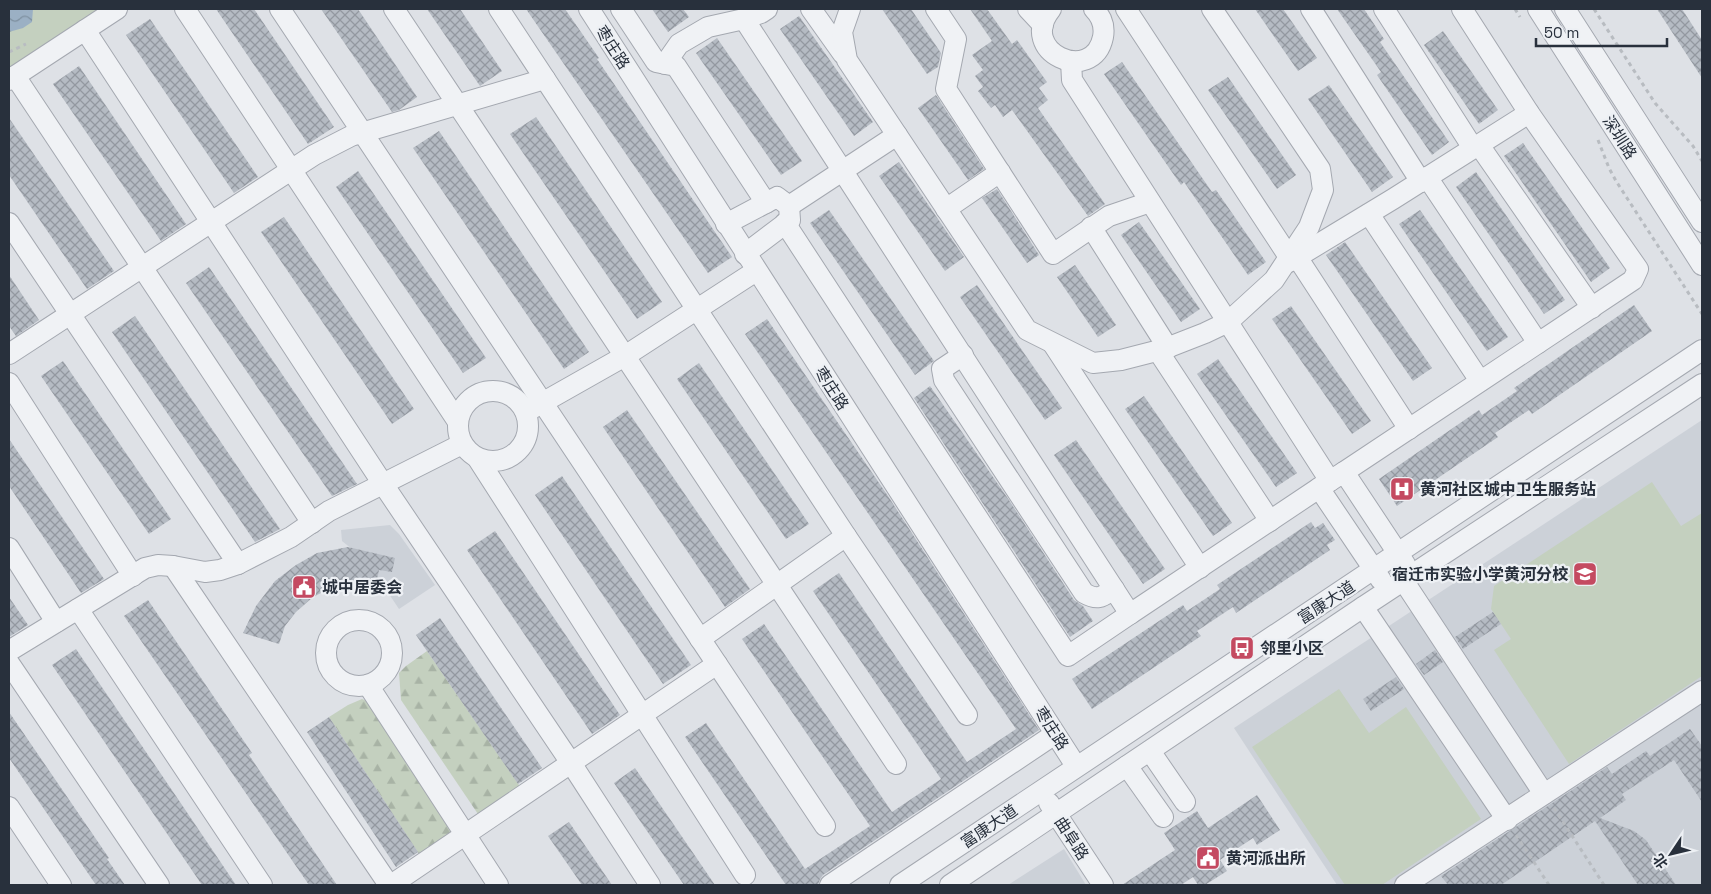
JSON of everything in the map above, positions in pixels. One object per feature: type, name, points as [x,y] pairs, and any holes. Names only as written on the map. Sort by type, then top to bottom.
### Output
[{"type":"street","points":[[117,9],[12,78],[312,523]]},
{"type":"street","points":[[185,9],[458,422]]},
{"type":"street","points":[[280,9],[363,133],[534,408],[700,639],[825,826]]},
{"type":"street","points":[[394,9],[896,764]]},
{"type":"street","points":[[499,9],[846,536],[967,715]]},
{"type":"street","name":"枣庄路","points":[[589,9],[1076,766]]},
{"type":"street","points":[[621,9],[656,62],[676,66],[766,203]]},
{"type":"street","points":[[665,64],[678,44],[708,26],[719,16],[744,19],[767,9]]},
{"type":"street","points":[[811,9],[848,60],[1027,330],[1093,363],[1121,360],[1163,349],[1228,322],[1274,280],[1290,260],[1309,226],[1323,190],[1320,168],[1212,9]]},
{"type":"street","points":[[848,60],[842,32],[850,9]]},
{"type":"street","points":[[936,9],[956,39],[946,89],[1053,254],[1108,216],[1150,202]]},
{"type":"street","points":[[1028,9],[1047,17],[1043,35],[1049,49],[1061,59],[1071,61],[1081,61],[1090,57],[1098,50],[1104,31],[1100,10]]},
{"type":"street","points":[[1126,9],[1290,260],[1409,429]]},
{"type":"street","points":[[1310,9],[1424,180],[1538,343]]},
{"type":"street","points":[[1384,9],[1476,146],[1592,308]]},
{"type":"street","points":[[726,224],[777,197],[1068,656],[1633,280],[1638,269],[1529,113],[1462,9]]},
{"type":"street","name":"深圳路","points":[[1538,9],[1702,265]]},
{"type":"street","name":"深圳路","points":[[1565,9],[1702,222]]},
{"type":"street","points":[[744,19],[1130,614]]},
{"type":"street","points":[[85,30],[383,484],[571,763],[650,885]]},
{"type":"street","points":[[1071,61],[1072,80],[1331,480],[1374,570],[1401,582]]},
{"type":"street","points":[[9,354],[314,155],[351,136],[545,78]]},
{"type":"street","points":[[1290,260],[1369,214],[1529,113]]},
{"type":"street","points":[[745,254],[787,214],[843,170],[897,135]]},
{"type":"street","points":[[946,209],[1000,172]]},
{"type":"street","points":[[1369,214],[1480,381]]},
{"type":"street","points":[[9,223],[238,564]]},
{"type":"street","points":[[1091,227],[1163,349],[1270,521]]},
{"type":"street","points":[[534,408],[510,395],[498,391],[487,391],[476,395],[467,402],[461,411],[458,433],[462,444],[469,453],[478,459],[489,462],[502,461],[513,456],[522,448],[527,437],[534,408],[625,356],[756,271]]},
{"type":"street","points":[[1053,344],[1200,568]]},
{"type":"street","name":"富康大道","points":[[900,885],[1702,350]]},
{"type":"street","points":[[963,355],[942,369],[944,380],[1084,593],[1090,597],[1100,598],[1114,589]]},
{"type":"street","points":[[9,384],[133,576]]},
{"type":"street","name":"富康大道","points":[[950,885],[1363,607],[1702,384]]},
{"type":"street","points":[[9,651],[145,568],[158,565],[173,566],[205,572],[220,570],[238,564],[291,537],[329,511],[462,444]]},
{"type":"street","points":[[478,459],[744,874]]},
{"type":"street","points":[[1331,480],[1398,554],[1401,582],[1544,794]]},
{"type":"street","points":[[700,639],[846,536]]},
{"type":"street","points":[[9,548],[56,622]]},
{"type":"street","points":[[173,566],[390,885],[717,664]]},
{"type":"street","points":[[1363,607],[1506,820]]},
{"type":"street","points":[[78,609],[262,885]]},
{"type":"street","points":[[9,663],[159,885]]},
{"type":"street","points":[[368,685],[498,885]]},
{"type":"street","points":[[1405,885],[1702,691]]},
{"type":"street","points":[[830,885],[1055,734]]},
{"type":"street","points":[[1150,751],[1185,802]]},
{"type":"street","points":[[1128,766],[1163,817]]},
{"type":"street","name":"曲阜路","points":[[1042,790],[1103,885]]},
{"type":"street","points":[[9,807],[62,885]]},
{"type":"path","points":[[1515,9],[1525,25]]},
{"type":"path","points":[[1594,9],[1655,103],[1693,146],[1702,161]]},
{"type":"path","points":[[1596,136],[1616,181],[1702,314]]},
{"type":"path","points":[[1544,794],[1604,885]]},
{"type":"path","points":[[1506,820],[1549,885]]},
{"type":"shaded area","name":"宿迁市实验小学黄河分校","points":[[1702,420],[1702,885],[1337,885],[1234,728]]},
{"type":"shaded area","points":[[390,525],[399,534],[435,585],[399,609],[367,561],[342,541],[341,530]]},
{"type":"shaded area","points":[[1064,849],[1086,885],[1008,885]]},
{"type":"green space","points":[[9,9],[125,9],[9,87]]},
{"type":"green space","points":[[1652,482],[1681,526],[1702,513],[1702,676],[1569,764],[1494,650],[1511,639],[1491,609],[1494,586]]},
{"type":"green space","points":[[427,651],[521,788],[480,817],[401,700],[399,673]]},
{"type":"green space","points":[[1339,689],[1369,733],[1406,707],[1481,819],[1382,885],[1345,885],[1252,747]]},
{"type":"green space","points":[[362,699],[369,702],[457,833],[421,857],[329,717]]},
{"type":"water","points":[[9,9],[33,9],[32,22],[23,28],[9,32]]},
{"type":"building","points":[[216,9],[254,9],[334,127],[308,144]]},
{"type":"building","points":[[321,9],[358,9],[417,97],[399,110],[392,112]]},
{"type":"building","points":[[427,9],[460,9],[502,71],[480,86]]},
{"type":"building","points":[[526,9],[565,9],[732,257],[708,273]]},
{"type":"building","points":[[652,9],[683,9],[689,17],[668,32]]},
{"type":"building","points":[[882,9],[911,9],[941,53],[938,67],[927,74]]},
{"type":"building","points":[[970,9],[987,9],[1012,44],[1017,40],[1047,82],[1039,88],[1048,100],[1038,108],[1105,204],[1088,216],[1012,110],[1003,117],[995,105],[991,108],[978,91],[983,87],[975,76],[983,70],[972,55],[992,41]]},
{"type":"building","points":[[1255,9],[1283,9],[1317,58],[1298,71]]},
{"type":"building","points":[[1337,9],[1364,9],[1384,39],[1380,42],[1449,142],[1432,155],[1377,75],[1381,72]]},
{"type":"building","points":[[1657,9],[1682,9],[1702,40],[1702,78]]},
{"type":"building","points":[[799,16],[873,122],[854,136],[780,29]]},
{"type":"building","points":[[150,19],[258,177],[234,193],[126,35]]},
{"type":"building","points":[[1443,31],[1498,110],[1479,124],[1424,45]]},
{"type":"building","points":[[717,38],[802,161],[781,175],[696,53]]},
{"type":"building","points":[[1122,62],[1212,192],[1216,190],[1266,262],[1248,275],[1184,182],[1181,185],[1104,74]]},
{"type":"building","points":[[79,66],[186,224],[161,241],[53,84]]},
{"type":"building","points":[[1228,77],[1296,175],[1277,189],[1208,90]]},
{"type":"building","points":[[1329,85],[1393,177],[1372,192],[1308,99]]},
{"type":"building","points":[[936,95],[984,169],[968,180],[918,108]]},
{"type":"building","points":[[536,117],[662,302],[637,319],[510,134]]},
{"type":"building","points":[[9,118],[114,271],[87,289],[9,175]]},
{"type":"building","points":[[439,131],[589,352],[564,369],[413,148]]},
{"type":"building","points":[[1523,143],[1610,268],[1591,282],[1504,156]]},
{"type":"building","points":[[899,162],[964,257],[945,271],[879,176]]},
{"type":"building","points":[[358,171],[486,358],[463,373],[336,187]]},
{"type":"building","points":[[1476,172],[1565,300],[1544,314],[1456,187]]},
{"type":"building","points":[[997,189],[1039,255],[1027,263],[982,198]]},
{"type":"building","points":[[829,210],[934,361],[915,375],[810,223]]},
{"type":"building","points":[[1420,210],[1508,337],[1487,351],[1399,224]]},
{"type":"building","points":[[284,217],[414,409],[392,424],[261,232]]},
{"type":"building","points":[[1139,222],[1200,309],[1181,322],[1121,235]]},
{"type":"building","points":[[1345,242],[1432,368],[1413,381],[1326,255]]},
{"type":"building","points":[[1075,265],[1116,325],[1098,337],[1057,277]]},
{"type":"building","points":[[209,267],[357,484],[332,496],[186,283]]},
{"type":"building","points":[[9,275],[39,320],[16,336],[9,326]]},
{"type":"building","points":[[977,285],[1062,408],[1045,420],[960,297]]},
{"type":"building","points":[[1634,305],[1652,331],[1532,414],[1529,410],[1495,433],[1498,437],[1397,506],[1379,479],[1479,410],[1482,415],[1517,391],[1514,388]]},
{"type":"building","points":[[1291,306],[1371,421],[1352,434],[1272,319]]},
{"type":"building","points":[[135,316],[280,529],[255,542],[112,332]]},
{"type":"building","points":[[767,319],[888,496],[1039,730],[823,875],[818,885],[786,885],[685,737],[706,723],[805,869],[870,826],[742,639],[764,624],[892,812],[941,779],[813,591],[839,573],[967,762],[1016,729],[745,334]]},
{"type":"building","points":[[1218,359],[1297,473],[1276,487],[1197,374]]},
{"type":"building","points":[[63,361],[171,519],[149,534],[41,376]]},
{"type":"building","points":[[699,363],[809,524],[786,539],[677,379]]},
{"type":"building","points":[[930,386],[1009,500],[1074,600],[1083,606],[1093,621],[1070,637],[914,398]]},
{"type":"building","points":[[1144,396],[1232,523],[1213,536],[1125,409]]},
{"type":"building","points":[[627,410],[750,589],[725,607],[603,427]]},
{"type":"building","points":[[9,439],[104,579],[81,593],[9,486]]},
{"type":"building","points":[[1076,440],[1165,569],[1143,584],[1054,455]]},
{"type":"building","points":[[562,476],[691,665],[663,684],[535,495]]},
{"type":"building","points":[[1311,522],[1315,528],[1323,523],[1335,540],[1327,545],[1330,550],[1236,613],[1233,607],[1197,631],[1201,636],[1092,709],[1072,679],[1183,605],[1187,611],[1220,589],[1217,585]]},
{"type":"building","points":[[495,531],[620,715],[592,734],[467,550]]},
{"type":"building","points":[[348,547],[395,558],[392,572],[379,570],[376,586],[352,583],[335,586],[313,597],[296,612],[285,626],[279,644],[243,633],[256,606],[275,581],[296,565],[317,553]]},
{"type":"building","points":[[9,597],[28,625],[9,637]]},
{"type":"building","points":[[148,600],[252,753],[249,755],[337,885],[309,885],[124,616]]},
{"type":"building","points":[[1493,612],[1501,624],[1463,649],[1455,637]]},
{"type":"building","points":[[440,618],[542,768],[518,784],[416,635]]},
{"type":"building","points":[[76,649],[236,885],[202,885],[52,665]]},
{"type":"building","points":[[1435,650],[1443,662],[1424,675],[1416,664]]},
{"type":"building","points":[[1396,677],[1404,689],[1371,711],[1363,699]]},
{"type":"building","points":[[9,712],[109,858],[107,859],[125,885],[96,885],[9,758]]},
{"type":"building","points":[[329,717],[418,852],[396,867],[307,732]]},
{"type":"building","points":[[1690,729],[1702,746],[1702,802],[1674,760],[1622,794],[1626,800],[1600,818],[1634,831],[1646,840],[1676,885],[1638,885],[1595,821],[1501,885],[1448,885],[1441,876],[1607,767],[1612,774],[1646,751],[1650,756]]},
{"type":"building","points":[[635,768],[715,885],[684,885],[614,783]]},
{"type":"building","points":[[1257,795],[1280,830],[1257,845],[1253,838],[1220,860],[1227,871],[1205,885],[1198,885],[1193,877],[1181,885],[1122,885],[1175,850],[1164,833],[1197,811],[1208,828]]},
{"type":"building","points":[[569,822],[612,885],[582,885],[548,836]]},
{"type":"place","name":"黄河社区城中卫生服务站","points":[[1402,489]]},
{"type":"place","name":"宿迁市实验小学黄河分校","points":[[1585,574]]},
{"type":"place","name":"城中居委会","points":[[304,587]]},
{"type":"place","name":"邻里小区","points":[[1242,648]]},
{"type":"place","name":"黄河派出所","points":[[1208,858]]}]
